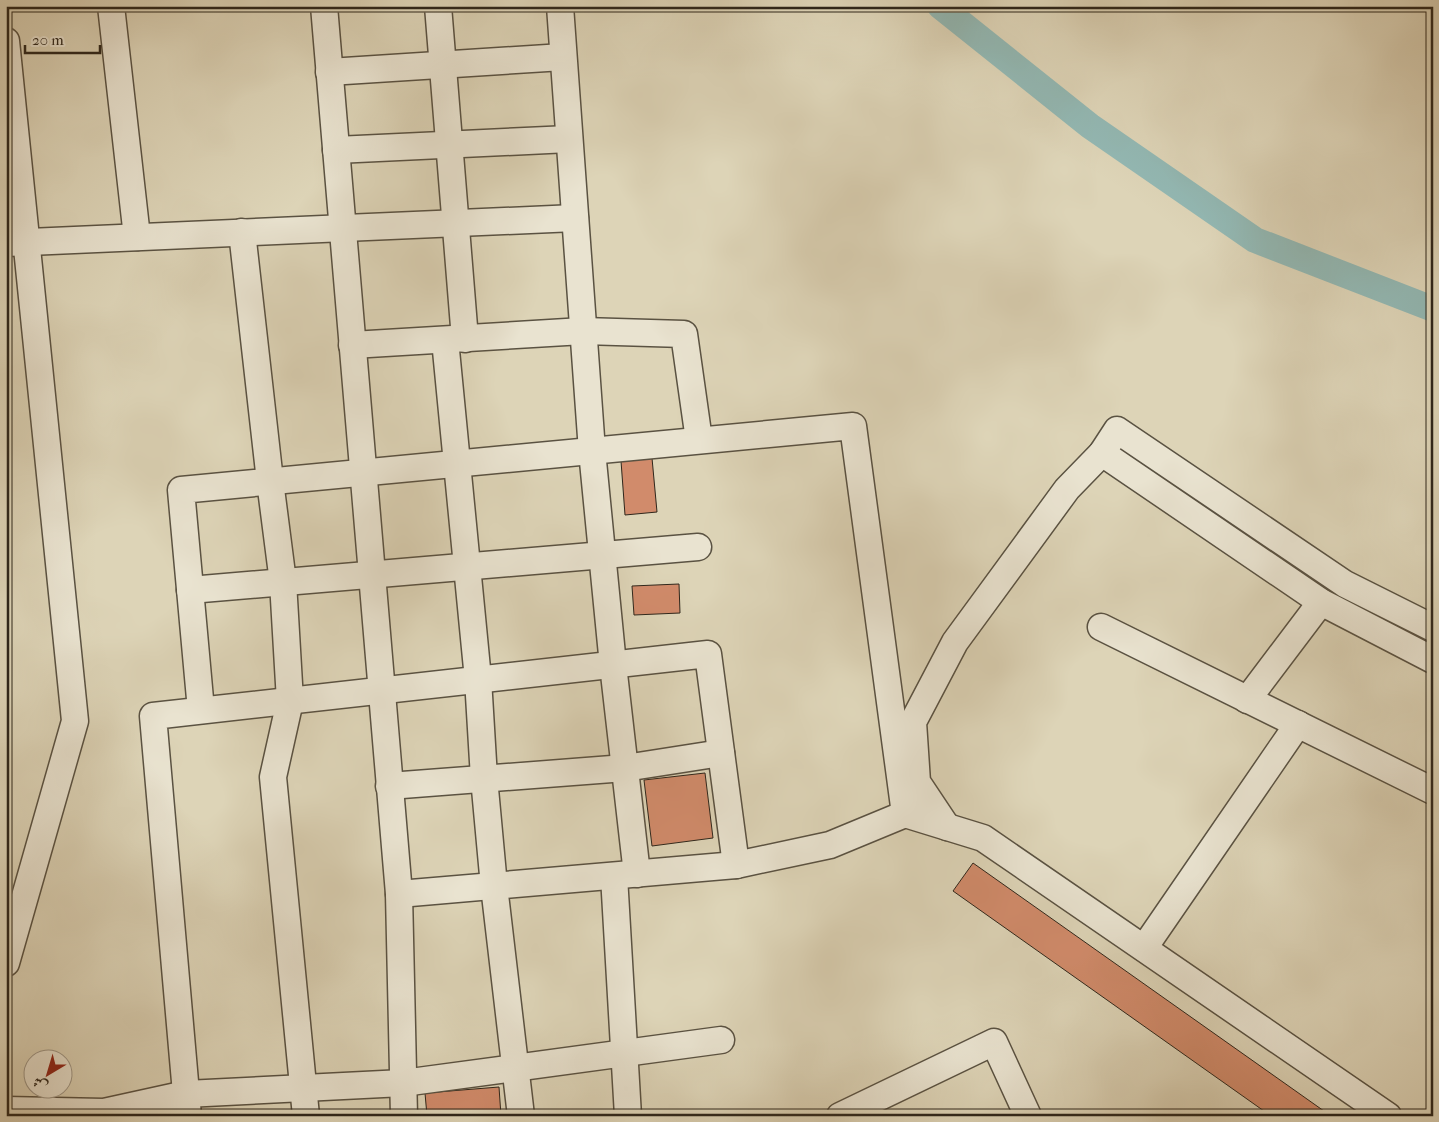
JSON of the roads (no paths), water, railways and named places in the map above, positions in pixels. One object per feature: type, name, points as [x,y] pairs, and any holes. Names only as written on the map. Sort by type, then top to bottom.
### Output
[{"type":"street","points":[[111,6],[137,237]]},
{"type":"street","points":[[324,6],[399,894],[404,1116]]},
{"type":"street","points":[[438,6],[456,223],[455,340],[458,464],[478,679],[484,778],[494,886],[520,1116]]},
{"type":"street","points":[[560,6],[592,451],[625,768],[624,1054],[628,1116]]},
{"type":"street","points":[[6,41],[16,242],[75,721],[6,963]]},
{"type":"street","points":[[329,72],[563,57]]},
{"type":"street","points":[[336,150],[569,139]]},
{"type":"street","points":[[16,242],[575,218]]},
{"type":"street","points":[[242,232],[283,582],[290,701],[273,778],[306,1116]]},
{"type":"street","points":[[352,345],[583,331],[684,334],[699,440]]},
{"type":"street","points":[[201,710],[182,490],[853,426],[905,814]]},
{"type":"street","points":[[947,827],[917,782],[913,722],[955,642],[1067,489],[1102,452],[1117,430],[1345,584],[1433,628]]},
{"type":"street","points":[[1102,452],[1321,602],[1433,660]]},
{"type":"street","points":[[190,590],[698,547]]},
{"type":"street","points":[[1247,700],[1321,602]]},
{"type":"street","points":[[1101,627],[1433,790]]},
{"type":"street","points":[[187,1105],[153,716],[708,654],[736,865]]},
{"type":"street","points":[[1144,948],[1298,724]]},
{"type":"street","points":[[389,786],[625,768],[721,753]]},
{"type":"street","points":[[399,894],[736,865],[830,845],[905,814],[983,838],[1388,1116]]},
{"type":"street","points":[[6,1110],[104,1114],[187,1105],[304,1088],[403,1083],[721,1040]]},
{"type":"street","points":[[840,1116],[994,1042],[1028,1116]]},
{"type":"waterway","points":[[940,6],[1090,126],[1255,240],[1433,309]]}]
